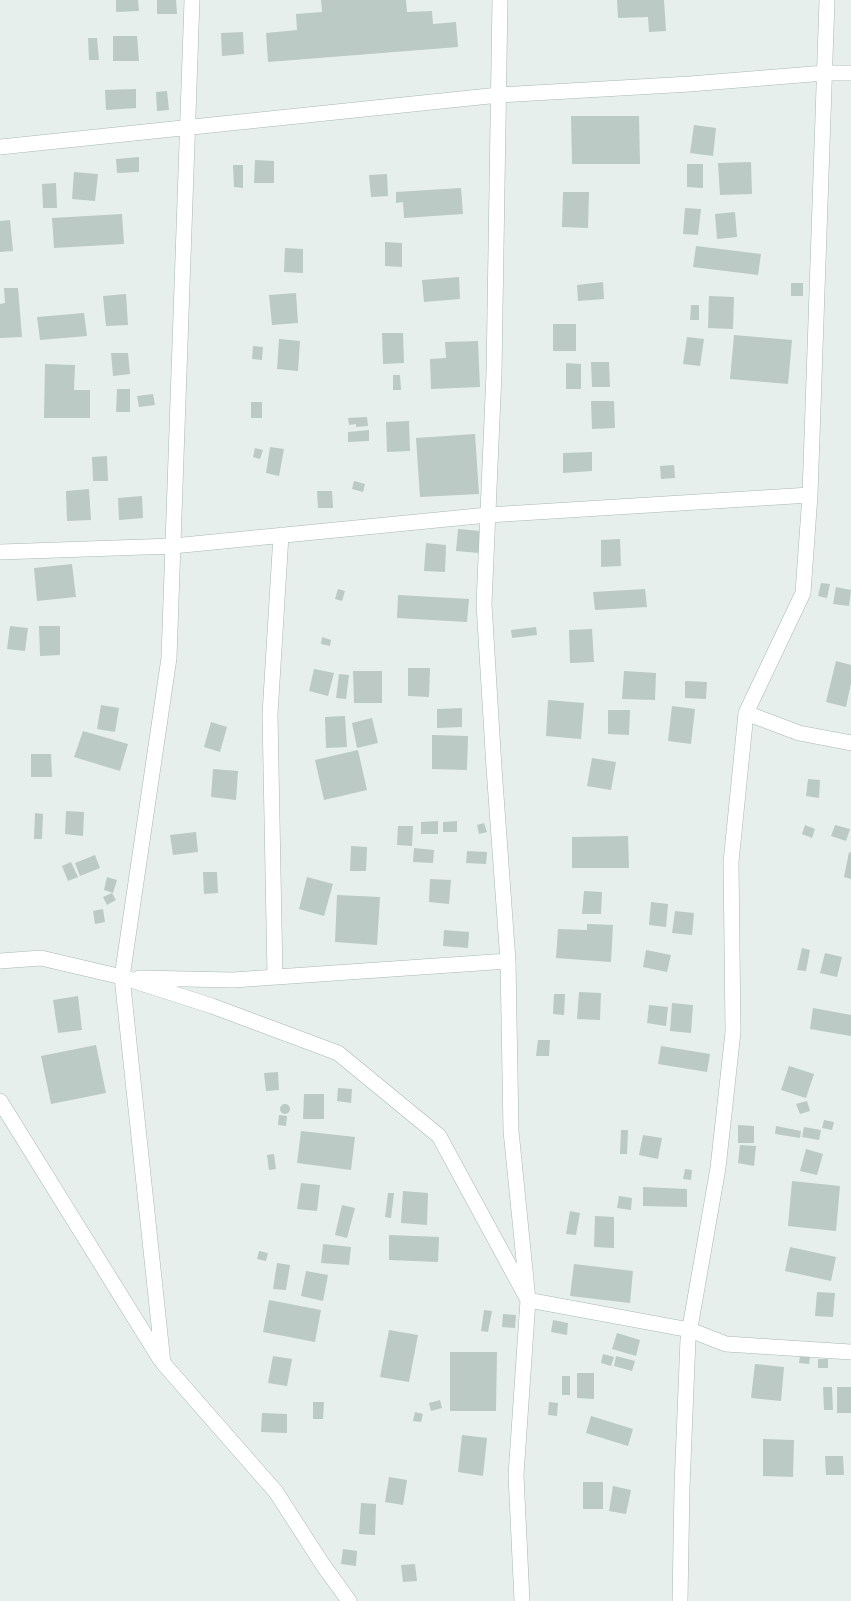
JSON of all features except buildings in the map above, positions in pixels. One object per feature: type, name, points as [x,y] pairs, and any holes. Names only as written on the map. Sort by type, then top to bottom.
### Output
[{"type":"street","points":[[163,1363],[122,977],[170,658],[192,0]]},
{"type":"street","points":[[500,0],[494,373],[484,604],[508,960],[511,1131],[528,1300],[516,1475],[522,1601]]},
{"type":"street","points":[[680,1601],[688,1339],[718,1168],[733,1032],[731,862],[746,712],[803,593],[810,495],[827,0]]},
{"type":"street","points":[[0,147],[499,95],[690,84],[825,73],[851,73]]},
{"type":"street","points":[[0,552],[173,546],[488,515],[810,495]]},
{"type":"street","points":[[275,977],[270,714],[281,535]]},
{"type":"street","points":[[746,712],[799,733],[851,743]]},
{"type":"street","points":[[0,961],[41,958],[122,977],[212,1006],[338,1053],[439,1136],[528,1300]]},
{"type":"street","points":[[122,977],[233,980],[508,960]]},
{"type":"street","points":[[0,1101],[163,1363],[276,1492],[323,1565],[349,1601]]},
{"type":"street","points":[[528,1300],[690,1330],[726,1344],[851,1352]]}]
